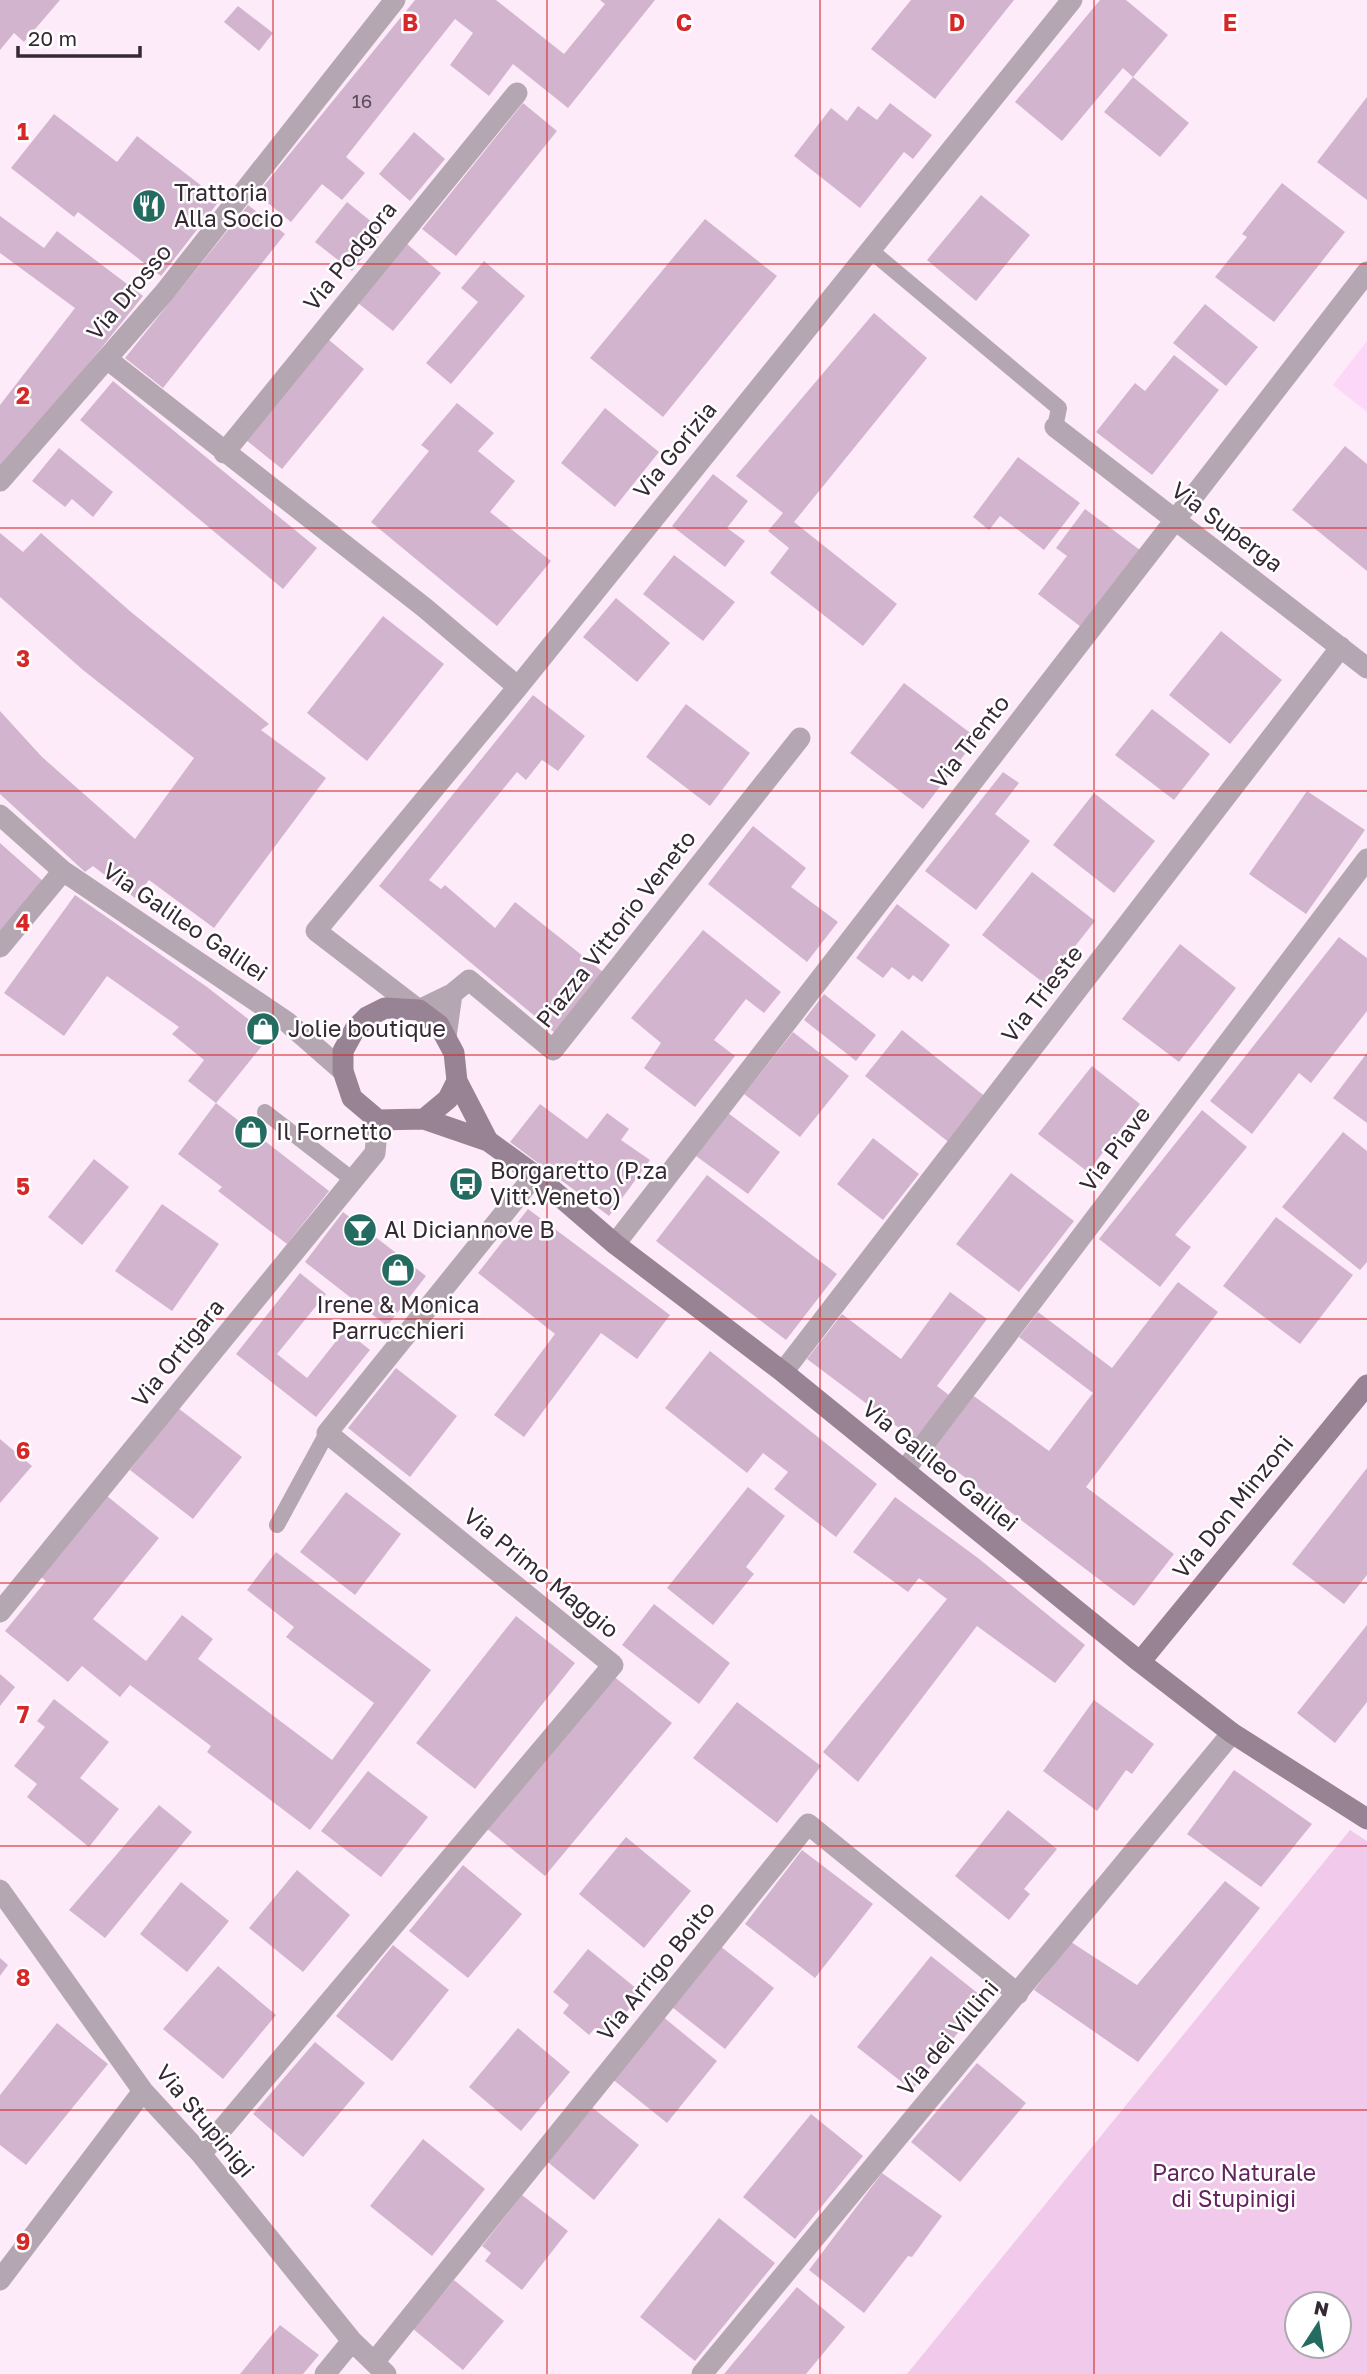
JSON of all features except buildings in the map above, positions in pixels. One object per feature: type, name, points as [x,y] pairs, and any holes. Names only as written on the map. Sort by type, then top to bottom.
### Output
[{"type":"street","name":"Via Drosso","points":[[0,481],[164,293],[395,0]]},
{"type":"street","name":"Via Gorizia","points":[[419,1010],[316,931],[518,687],[1072,0]]},
{"type":"street","name":"Via Podgora","points":[[224,453],[517,93]]},
{"type":"street","name":"Via Trento","points":[[615,1244],[1367,272]]},
{"type":"street","points":[[107,359],[425,608],[518,687]]},
{"type":"street","name":"Via Superga","points":[[1055,427],[1367,668]]},
{"type":"street","name":"Via Trieste","points":[[783,1372],[1341,647]]},
{"type":"street","name":"Piazza Vittorio Veneto","points":[[343,1071],[347,1040],[367,1017],[385,1008],[419,1010],[452,993],[469,980],[553,1050],[800,738]]},
{"type":"street","name":"Via Galileo Galilei","points":[[0,815],[63,871],[287,1022],[343,1071]]},
{"type":"street","name":"Via Piave","points":[[904,1471],[1367,859]]},
{"type":"street","points":[[0,947],[63,871]]},
{"type":"street","points":[[446,1037],[452,993]]},
{"type":"street","points":[[343,1071],[352,1098],[378,1120],[424,1119],[441,1107],[457,1081],[454,1054],[439,1025],[419,1010]]},
{"type":"street","name":"Via Galileo Galilei","points":[[457,1081],[488,1141]]},
{"type":"street","name":"Via Galileo Galilei","points":[[424,1119],[488,1141],[535,1175],[615,1244],[783,1372],[1140,1662],[1232,1733],[1367,1819]]},
{"type":"street","name":"Via Ortigara","points":[[0,1612],[375,1153],[378,1120]]},
{"type":"street","points":[[327,1433],[535,1175]]},
{"type":"street","name":"Via Don Minzoni","points":[[1140,1662],[1367,1385]]},
{"type":"street","name":"Via Primo Maggio","points":[[201,2154],[613,1665],[327,1433]]},
{"type":"street","name":"Via dei Villini","points":[[702,2374],[1232,1733]]},
{"type":"street","name":"Via Arrigo Boito","points":[[380,2368],[808,1824],[1018,1994]]},
{"type":"street","name":"Via Stupinigi","points":[[0,1890],[143,2091],[201,2154],[352,2341],[380,2368]]},
{"type":"street","points":[[0,2280],[143,2091]]},
{"type":"street","points":[[325,2374],[352,2341]]},
{"type":"lane","points":[[870,250],[1059,408],[1055,427]]},
{"type":"lane","points":[[265,1112],[353,1180]]},
{"type":"lane","points":[[277,1525],[327,1433]]},
{"type":"shaded area","points":[[1367,341],[1367,412],[1333,385]]},
{"type":"green space","name":"Parco Naturale di Stupinigi","points":[[1350,1830],[1367,1841],[1367,2374],[907,2374]]},
{"type":"place","name":"Trattoria Alla Socio","points":[[149,206]]},
{"type":"place","name":"Jolie boutique","points":[[263,1029]]},
{"type":"place","name":"Il Fornetto","points":[[251,1132]]},
{"type":"place","name":"Borgaretto (P.za Vitt.Veneto)","points":[[466,1184]]},
{"type":"place","name":"Al Diciannove B","points":[[360,1230]]},
{"type":"place","name":"Irene & Monica Parrucchieri","points":[[398,1270]]}]
